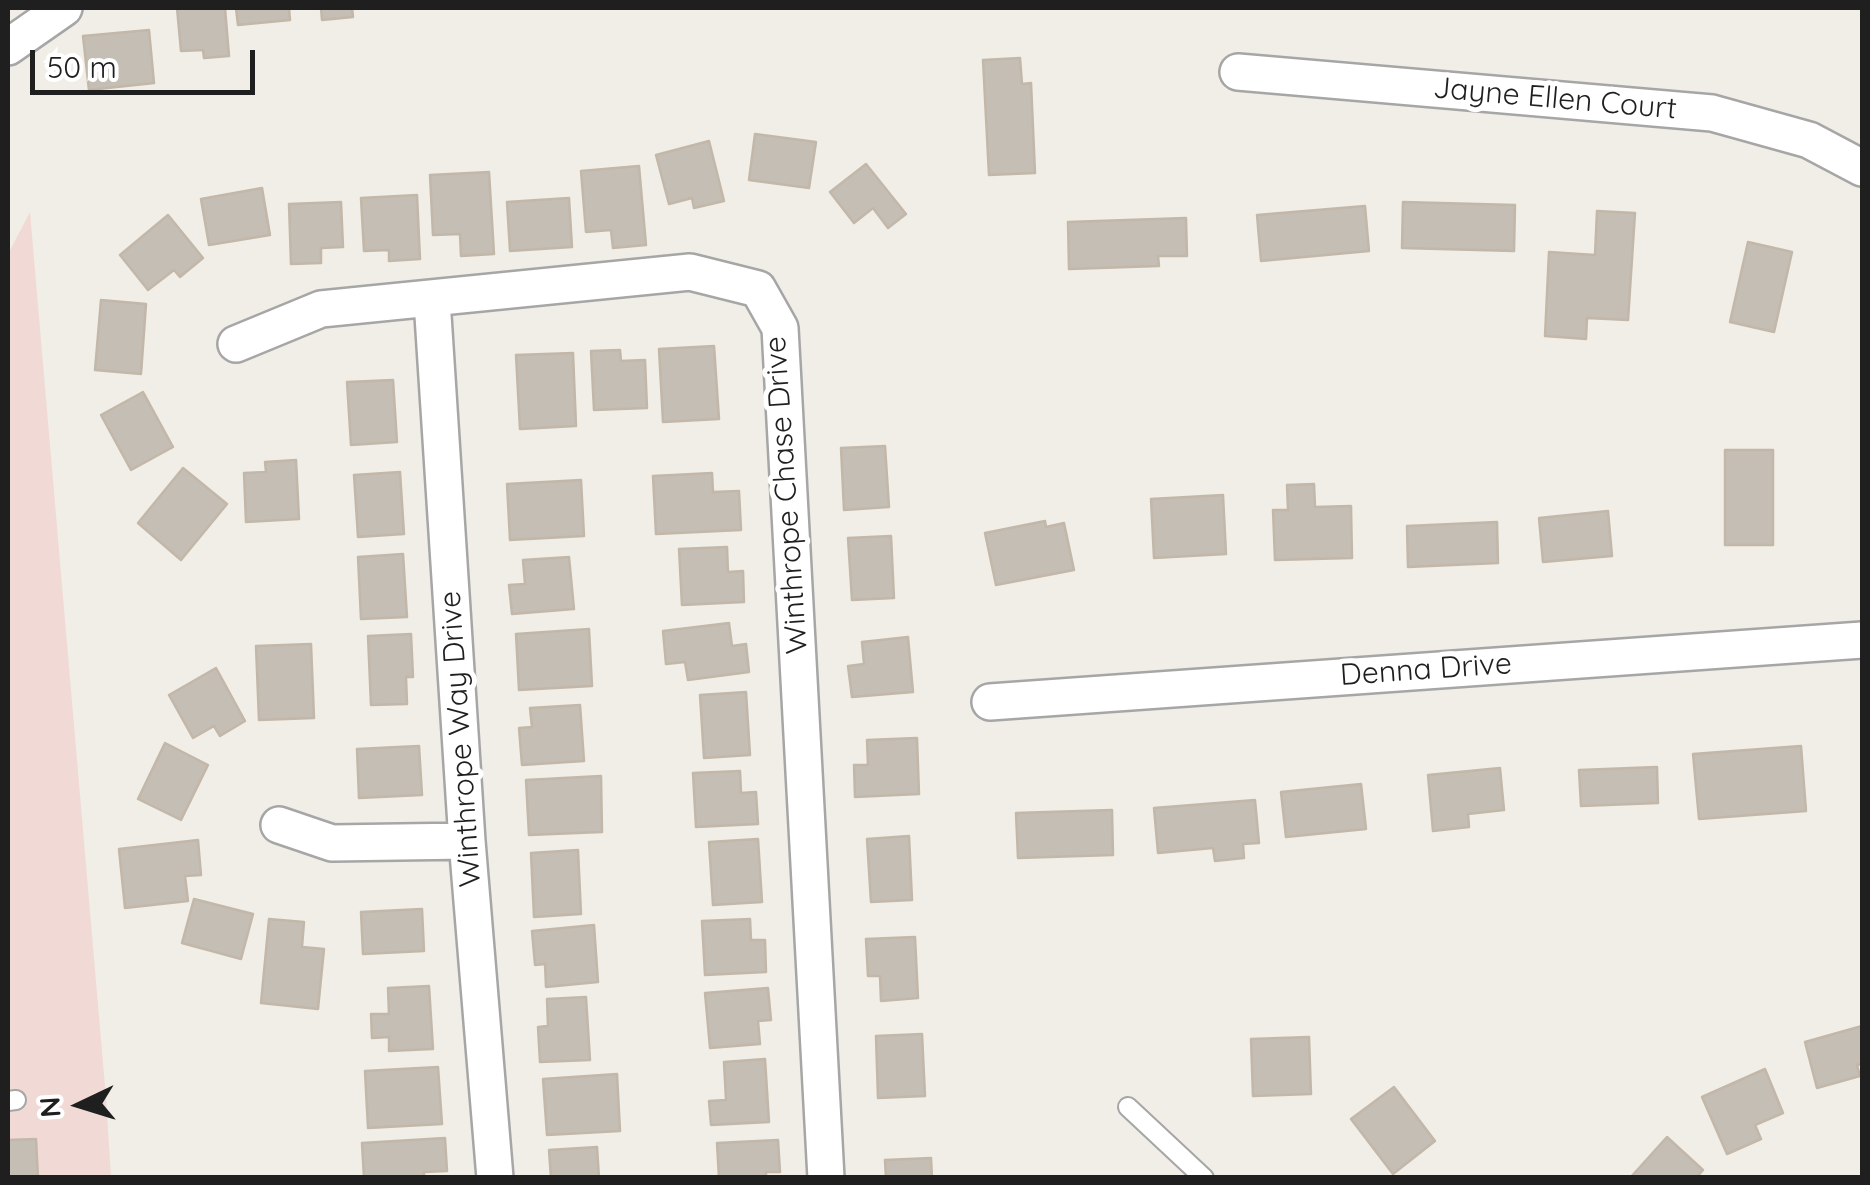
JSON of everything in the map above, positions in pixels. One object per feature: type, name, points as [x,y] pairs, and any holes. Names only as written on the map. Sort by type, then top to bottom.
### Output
[{"type":"street","points":[[8,47],[64,8]]},
{"type":"street","name":"Jayne Ellen Court","points":[[1238,72],[1712,113],[1809,140],[1862,168]]},
{"type":"street","name":"Winthrope Chase Drive","points":[[236,344],[321,309],[690,272],[758,289],[780,328],[826,1178]]},
{"type":"street","name":"Winthrope Way Drive","points":[[432,300],[467,840],[495,1178]]},
{"type":"street","name":"Denna Drive","points":[[990,702],[1862,640]]},
{"type":"street","points":[[279,825],[332,843],[467,840]]},
{"type":"lane","points":[[1128,1106],[1204,1178]]},
{"type":"shaded area","points":[[30,212],[111,1177],[8,1178],[8,254]]},
{"type":"building","points":[[177,8],[225,8],[229,56],[204,58],[203,50],[181,51]]},
{"type":"building","points":[[236,8],[289,8],[290,20],[238,25]]},
{"type":"building","points":[[321,8],[352,8],[353,17],[322,20]]},
{"type":"building","points":[[149,30],[154,83],[89,90],[83,36]]},
{"type":"building","points":[[1020,58],[1022,84],[1031,83],[1035,173],[989,175],[983,60]]},
{"type":"building","points":[[755,134],[816,142],[809,188],[749,180]]},
{"type":"building","points":[[709,141],[724,201],[694,208],[692,198],[669,204],[656,155]]},
{"type":"building","points":[[866,164],[906,214],[888,228],[873,208],[854,223],[830,192]]},
{"type":"building","points":[[639,166],[646,245],[613,248],[611,230],[586,232],[581,171]]},
{"type":"building","points":[[489,172],[494,254],[461,256],[460,234],[433,235],[430,175]]},
{"type":"building","points":[[262,188],[270,235],[209,245],[201,199]]},
{"type":"building","points":[[417,195],[420,259],[389,261],[389,250],[364,251],[361,198]]},
{"type":"building","points":[[569,198],[572,247],[510,251],[507,202]]},
{"type":"building","points":[[341,202],[343,247],[321,248],[321,263],[291,264],[289,204]]},
{"type":"building","points":[[1403,202],[1515,205],[1514,251],[1402,248]]},
{"type":"building","points":[[1365,206],[1369,251],[1261,261],[1257,215]]},
{"type":"building","points":[[1597,211],[1635,213],[1628,320],[1587,318],[1586,339],[1545,336],[1549,252],[1595,255]]},
{"type":"building","points":[[168,215],[203,258],[180,277],[174,270],[148,290],[120,255]]},
{"type":"building","points":[[1186,218],[1187,256],[1158,256],[1159,266],[1069,269],[1068,222]]},
{"type":"building","points":[[1748,242],[1792,252],[1774,332],[1730,322]]},
{"type":"building","points":[[101,300],[146,304],[141,374],[95,370]]},
{"type":"building","points":[[714,346],[719,419],[663,422],[659,349]]},
{"type":"building","points":[[620,350],[621,361],[645,360],[647,408],[594,410],[591,351]]},
{"type":"building","points":[[573,353],[576,426],[520,429],[516,355]]},
{"type":"building","points":[[393,380],[397,442],[351,445],[347,382]]},
{"type":"building","points":[[143,392],[173,447],[131,470],[101,415]]},
{"type":"building","points":[[885,446],[889,507],[844,510],[841,448]]},
{"type":"building","points":[[1725,450],[1773,450],[1773,545],[1725,545]]},
{"type":"building","points":[[296,460],[299,519],[246,522],[244,473],[266,472],[265,462]]},
{"type":"building","points":[[183,468],[227,504],[181,560],[138,523]]},
{"type":"building","points":[[400,472],[404,534],[358,537],[354,475]]},
{"type":"building","points":[[712,473],[713,492],[739,491],[741,530],[656,534],[653,476]]},
{"type":"building","points":[[581,480],[584,536],[510,540],[507,484]]},
{"type":"building","points":[[1314,484],[1315,507],[1351,506],[1352,558],[1275,560],[1273,510],[1288,510],[1287,485]]},
{"type":"building","points":[[1223,495],[1226,554],[1154,558],[1151,499]]},
{"type":"building","points":[[1608,511],[1612,556],[1543,562],[1539,518]]},
{"type":"building","points":[[1045,521],[1046,527],[1064,523],[1074,570],[996,585],[985,533]]},
{"type":"building","points":[[1497,522],[1498,563],[1408,567],[1407,526]]},
{"type":"building","points":[[891,536],[894,598],[852,600],[848,538]]},
{"type":"building","points":[[727,547],[728,572],[743,571],[744,602],[682,605],[679,549]]},
{"type":"building","points":[[403,554],[407,617],[361,619],[358,557]]},
{"type":"building","points":[[569,557],[574,609],[512,614],[509,585],[525,584],[523,560]]},
{"type":"building","points":[[729,623],[732,646],[746,644],[749,672],[688,680],[685,662],[666,664],[663,631]]},
{"type":"building","points":[[589,629],[592,686],[519,690],[516,634]]},
{"type":"building","points":[[411,634],[413,677],[406,677],[407,704],[371,705],[368,636]]},
{"type":"building","points":[[908,637],[913,692],[852,697],[848,666],[864,664],[862,642]]},
{"type":"building","points":[[311,644],[314,718],[259,720],[256,646]]},
{"type":"building","points":[[216,668],[245,721],[220,736],[214,726],[193,738],[169,695]]},
{"type":"building","points":[[746,692],[750,755],[704,758],[700,695]]},
{"type":"building","points":[[580,705],[584,761],[522,765],[519,728],[532,727],[530,708]]},
{"type":"building","points":[[917,738],[919,794],[855,797],[854,765],[868,765],[867,740]]},
{"type":"building","points":[[165,743],[208,765],[181,820],[138,799]]},
{"type":"building","points":[[419,746],[422,795],[359,798],[357,749]]},
{"type":"building","points":[[1801,746],[1806,811],[1699,819],[1693,754]]},
{"type":"building","points":[[1657,767],[1658,803],[1581,806],[1579,770]]},
{"type":"building","points":[[1500,768],[1504,810],[1468,814],[1469,827],[1433,831],[1428,775]]},
{"type":"building","points":[[740,771],[741,793],[756,792],[758,824],[696,827],[693,773]]},
{"type":"building","points":[[601,776],[602,832],[529,835],[526,780]]},
{"type":"building","points":[[1361,784],[1366,829],[1286,837],[1281,792]]},
{"type":"building","points":[[1255,800],[1259,843],[1243,844],[1244,858],[1215,861],[1213,848],[1158,853],[1154,808]]},
{"type":"building","points":[[1112,810],[1113,855],[1018,858],[1016,813]]},
{"type":"building","points":[[909,836],[912,900],[871,902],[867,839]]},
{"type":"building","points":[[758,839],[762,902],[713,905],[709,842]]},
{"type":"building","points":[[198,840],[201,875],[185,876],[188,901],[125,908],[119,849]]},
{"type":"building","points":[[578,850],[581,914],[534,917],[531,853]]},
{"type":"building","points":[[194,899],[253,914],[241,959],[182,943]]},
{"type":"building","points":[[422,909],[424,951],[363,954],[361,912]]},
{"type":"building","points":[[269,919],[304,922],[302,947],[324,949],[318,1009],[261,1003]]},
{"type":"building","points":[[750,919],[751,940],[765,940],[766,972],[705,975],[702,921]]},
{"type":"building","points":[[594,925],[598,982],[546,987],[545,964],[535,965],[532,931]]},
{"type":"building","points":[[915,937],[918,998],[881,1001],[880,976],[868,976],[866,939]]},
{"type":"building","points":[[429,986],[433,1049],[389,1051],[389,1037],[372,1038],[371,1014],[389,1014],[388,988]]},
{"type":"building","points":[[768,988],[771,1020],[758,1021],[760,1044],[710,1048],[705,993]]},
{"type":"building","points":[[586,997],[590,1060],[540,1062],[538,1027],[548,1026],[547,999]]},
{"type":"building","points":[[1862,1026],[1862,1064],[1857,1065],[1860,1076],[1817,1088],[1805,1042]]},
{"type":"building","points":[[922,1034],[925,1096],[878,1098],[876,1036]]},
{"type":"building","points":[[1309,1037],[1311,1094],[1253,1096],[1251,1039]]},
{"type":"building","points":[[765,1059],[769,1122],[711,1125],[709,1101],[726,1100],[724,1062]]},
{"type":"building","points":[[438,1067],[442,1124],[368,1128],[365,1071]]},
{"type":"building","points":[[1765,1069],[1783,1113],[1755,1125],[1761,1139],[1727,1154],[1702,1097]]},
{"type":"building","points":[[617,1074],[620,1131],[547,1135],[543,1079]]},
{"type":"building","points":[[1394,1087],[1435,1141],[1393,1174],[1351,1119]]},
{"type":"building","points":[[1667,1137],[1703,1170],[1696,1178],[1630,1178]]},
{"type":"building","points":[[445,1138],[447,1171],[424,1172],[424,1178],[364,1178],[362,1143]]},
{"type":"building","points":[[36,1139],[38,1178],[8,1178],[8,1140]]},
{"type":"building","points":[[778,1140],[780,1172],[766,1172],[766,1178],[719,1178],[717,1143]]},
{"type":"building","points":[[597,1147],[599,1178],[551,1178],[549,1150]]},
{"type":"building","points":[[931,1158],[932,1178],[886,1178],[885,1160]]}]
